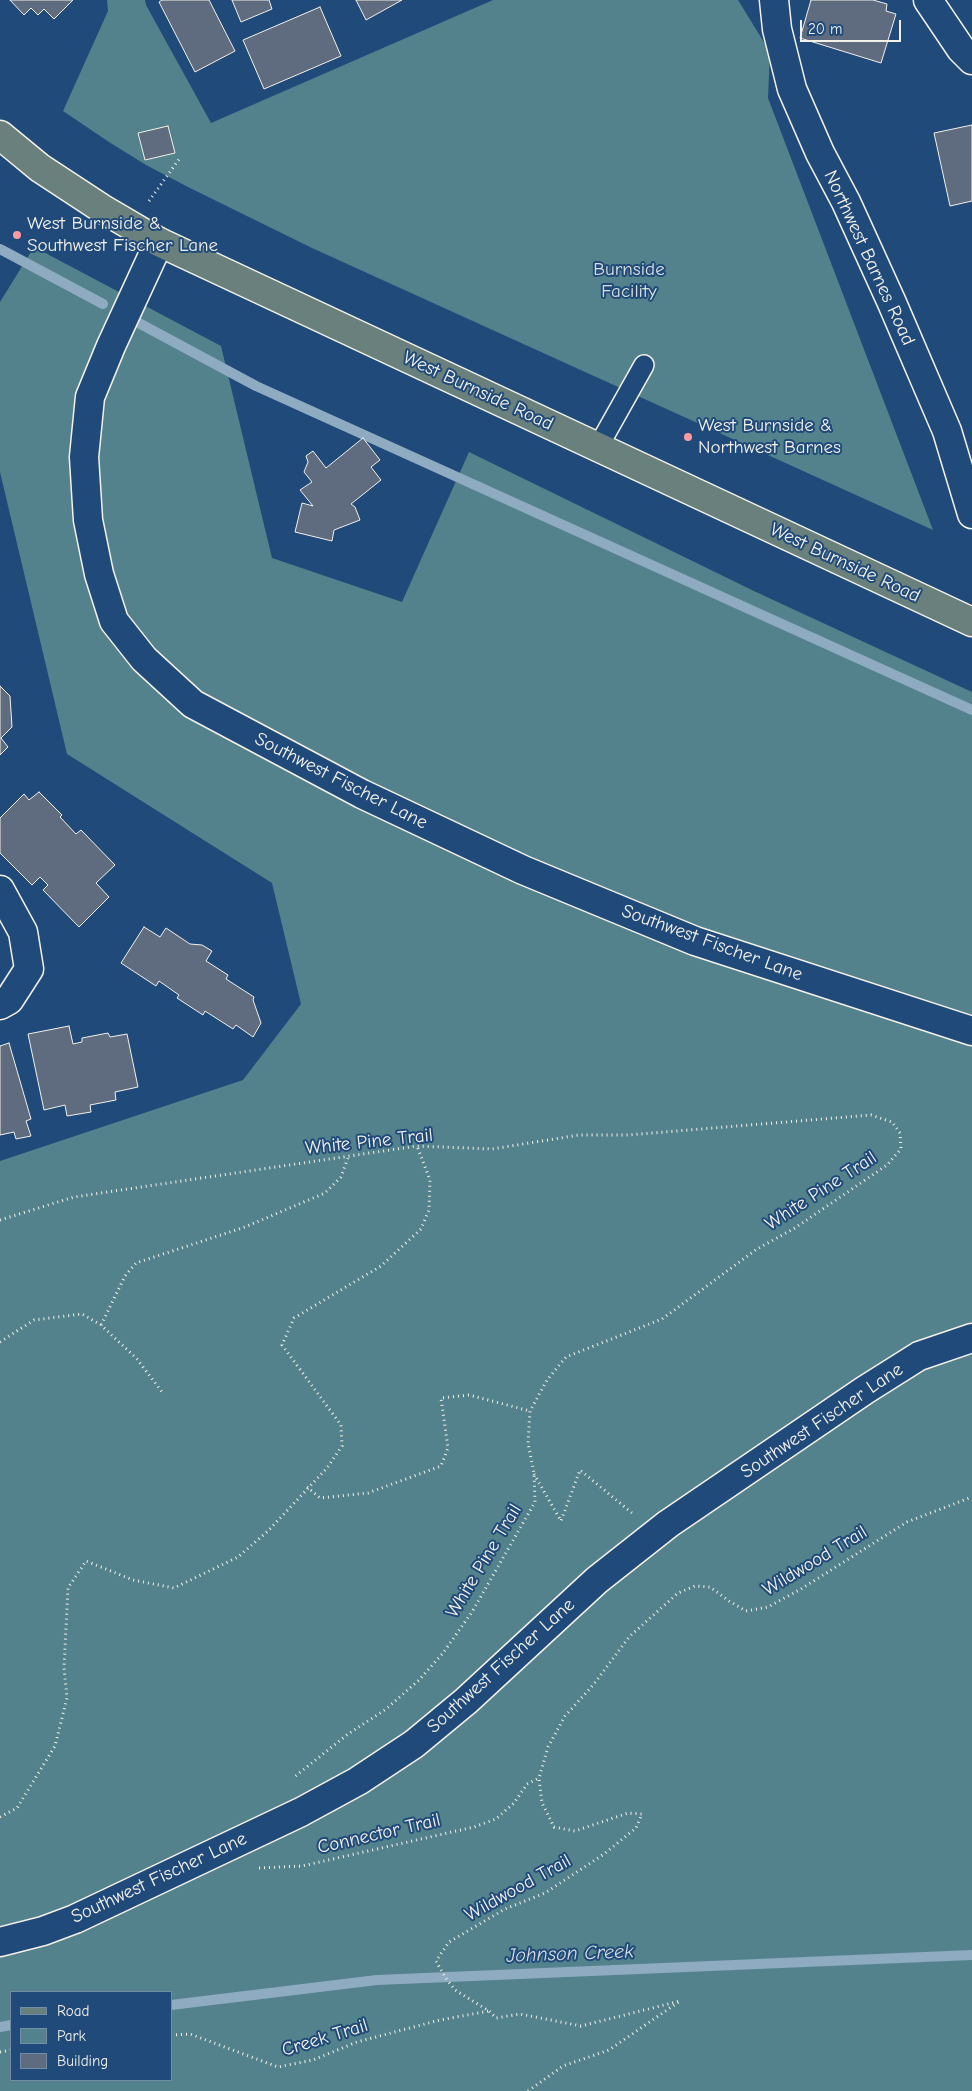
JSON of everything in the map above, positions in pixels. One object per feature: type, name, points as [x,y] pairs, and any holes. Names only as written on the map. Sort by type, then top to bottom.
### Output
[{"type":"main road","name":"West Burnside Road","points":[[0,135],[40,168],[159,242],[972,622]]},
{"type":"street","name":"Northwest Barnes Road","points":[[774,0],[777,29],[792,89],[820,153],[846,202],[947,431],[972,514]]},
{"type":"street","points":[[928,0],[961,49],[972,60]]},
{"type":"street","name":"Southwest Fischer Lane","points":[[159,242],[111,346],[90,397],[84,457],[88,520],[99,574],[114,621],[144,659],[193,704],[362,794],[523,870],[695,941],[972,1030]]},
{"type":"street","points":[[0,890],[24,932],[29,969],[9,1000],[0,1005]]},
{"type":"street","name":"Southwest Fischer Lane","points":[[0,1942],[43,1931],[75,1919],[301,1812],[358,1781],[414,1744],[466,1701],[598,1580],[656,1534],[865,1390],[919,1356],[972,1338]]},
{"type":"lane","points":[[598,447],[644,365]]},
{"type":"path","points":[[131,226],[180,158]]},
{"type":"path","name":"White Pine Trail","points":[[0,1220],[74,1198],[417,1146],[492,1150],[579,1135],[628,1135],[871,1115],[892,1122],[900,1133],[901,1149],[887,1165],[795,1228],[757,1249],[662,1320],[566,1357],[547,1380],[530,1411],[528,1444],[534,1474],[535,1502],[472,1612],[443,1653],[419,1680],[386,1709],[348,1734],[287,1782]]},
{"type":"path","points":[[0,1816],[17,1808],[55,1746],[67,1698],[64,1668],[68,1588],[86,1561],[133,1580],[174,1588],[238,1557],[268,1531],[326,1468],[342,1446],[341,1425],[282,1345],[294,1318],[381,1266],[421,1229],[429,1210],[430,1180],[417,1146]]},
{"type":"path","points":[[100,1326],[125,1276],[136,1263],[245,1227],[325,1193],[341,1178],[349,1155]]},
{"type":"path","points":[[0,1342],[34,1320],[82,1314],[100,1326],[137,1359],[162,1392]]},
{"type":"path","points":[[307,1487],[320,1498],[368,1493],[441,1466],[448,1448],[441,1398],[469,1395],[530,1411]]},
{"type":"path","points":[[534,1474],[562,1521],[580,1470],[656,1534]]},
{"type":"path","name":"Wildwood Trail","points":[[528,2091],[563,2066],[609,2050],[680,2002],[580,2026],[520,2014],[496,2018],[489,2011],[455,1990],[436,1961],[449,1942],[505,1909],[545,1893],[604,1854],[636,1828],[642,1814],[628,1813],[575,1831],[554,1827],[542,1803],[540,1778],[548,1747],[565,1716],[594,1684],[629,1637],[678,1593],[695,1586],[710,1587],[746,1611],[768,1607],[907,1522],[972,1497]]},
{"type":"path","name":"Connector Trail","points":[[208,1855],[225,1863],[251,1868],[302,1866],[474,1827],[496,1819],[514,1803],[527,1784],[540,1778]]},
{"type":"path","name":"Creek Trail","points":[[172,2034],[190,2034],[278,2067],[313,2060],[356,2042],[440,2020],[489,2011]]},
{"type":"green space","name":"Burnside Facility","points":[[107,0],[145,0],[211,123],[493,0],[738,0],[770,52],[768,98],[933,530],[312,248],[188,187],[146,165],[109,142],[63,111],[108,11]]},
{"type":"green space","points":[[34,247],[221,346],[272,558],[402,602],[469,452],[756,592],[972,692],[972,2091],[0,2091],[0,1161],[243,1080],[301,1004],[272,883],[67,754],[0,472],[0,302]]},
{"type":"building","points":[[10,0],[73,0],[54,19],[44,9],[38,15],[31,8],[24,15]]},
{"type":"building","points":[[162,0],[209,0],[235,51],[195,72],[159,2]]},
{"type":"building","points":[[232,0],[269,0],[272,9],[241,22]]},
{"type":"building","points":[[356,0],[402,0],[366,20]]},
{"type":"building","points":[[811,0],[873,0],[887,4],[886,11],[896,14],[881,63],[800,38]]},
{"type":"building","points":[[320,7],[341,56],[264,89],[243,40]]},
{"type":"building","points":[[972,125],[972,201],[950,206],[934,133]]},
{"type":"building","points":[[168,126],[175,153],[145,160],[138,133]]},
{"type":"building","points":[[363,438],[380,460],[371,467],[381,480],[351,504],[355,507],[360,520],[334,530],[332,541],[295,532],[302,503],[313,506],[300,490],[312,482],[304,472],[308,462],[306,456],[313,451],[326,468]]},
{"type":"building","points":[[0,686],[10,696],[12,727],[1,738],[8,747],[0,755]]},
{"type":"building","points":[[39,792],[62,815],[60,817],[76,834],[81,830],[115,865],[96,883],[109,897],[79,927],[43,890],[48,885],[40,877],[32,885],[0,853],[0,818],[24,794],[29,800]]},
{"type":"building","points":[[144,927],[160,937],[166,928],[190,944],[202,945],[212,951],[206,961],[228,975],[226,979],[254,997],[253,1000],[261,1023],[253,1037],[236,1025],[233,1029],[205,1011],[203,1015],[177,998],[179,995],[159,981],[156,986],[121,963]]},
{"type":"building","points":[[69,1026],[73,1044],[82,1042],[82,1038],[108,1033],[110,1037],[127,1034],[138,1087],[115,1092],[116,1100],[90,1105],[91,1112],[67,1116],[65,1105],[44,1110],[28,1034]]},
{"type":"building","points":[[9,1043],[31,1119],[26,1121],[31,1136],[16,1139],[14,1132],[0,1135],[0,1046]]},
{"type":"waterway","points":[[0,249],[103,304]]},
{"type":"waterway","points":[[135,321],[256,386],[972,710]]},
{"type":"waterway","name":"Johnson Creek","points":[[172,2005],[377,1980],[972,1955]]},
{"type":"waterway","name":"Johnson Creek","points":[[0,2027],[10,2025]]},
{"type":"place","name":"West Burnside & Southwest Fischer Lane","points":[[17,235]]},
{"type":"place","name":"West Burnside & Northwest Barnes","points":[[688,437]]}]
